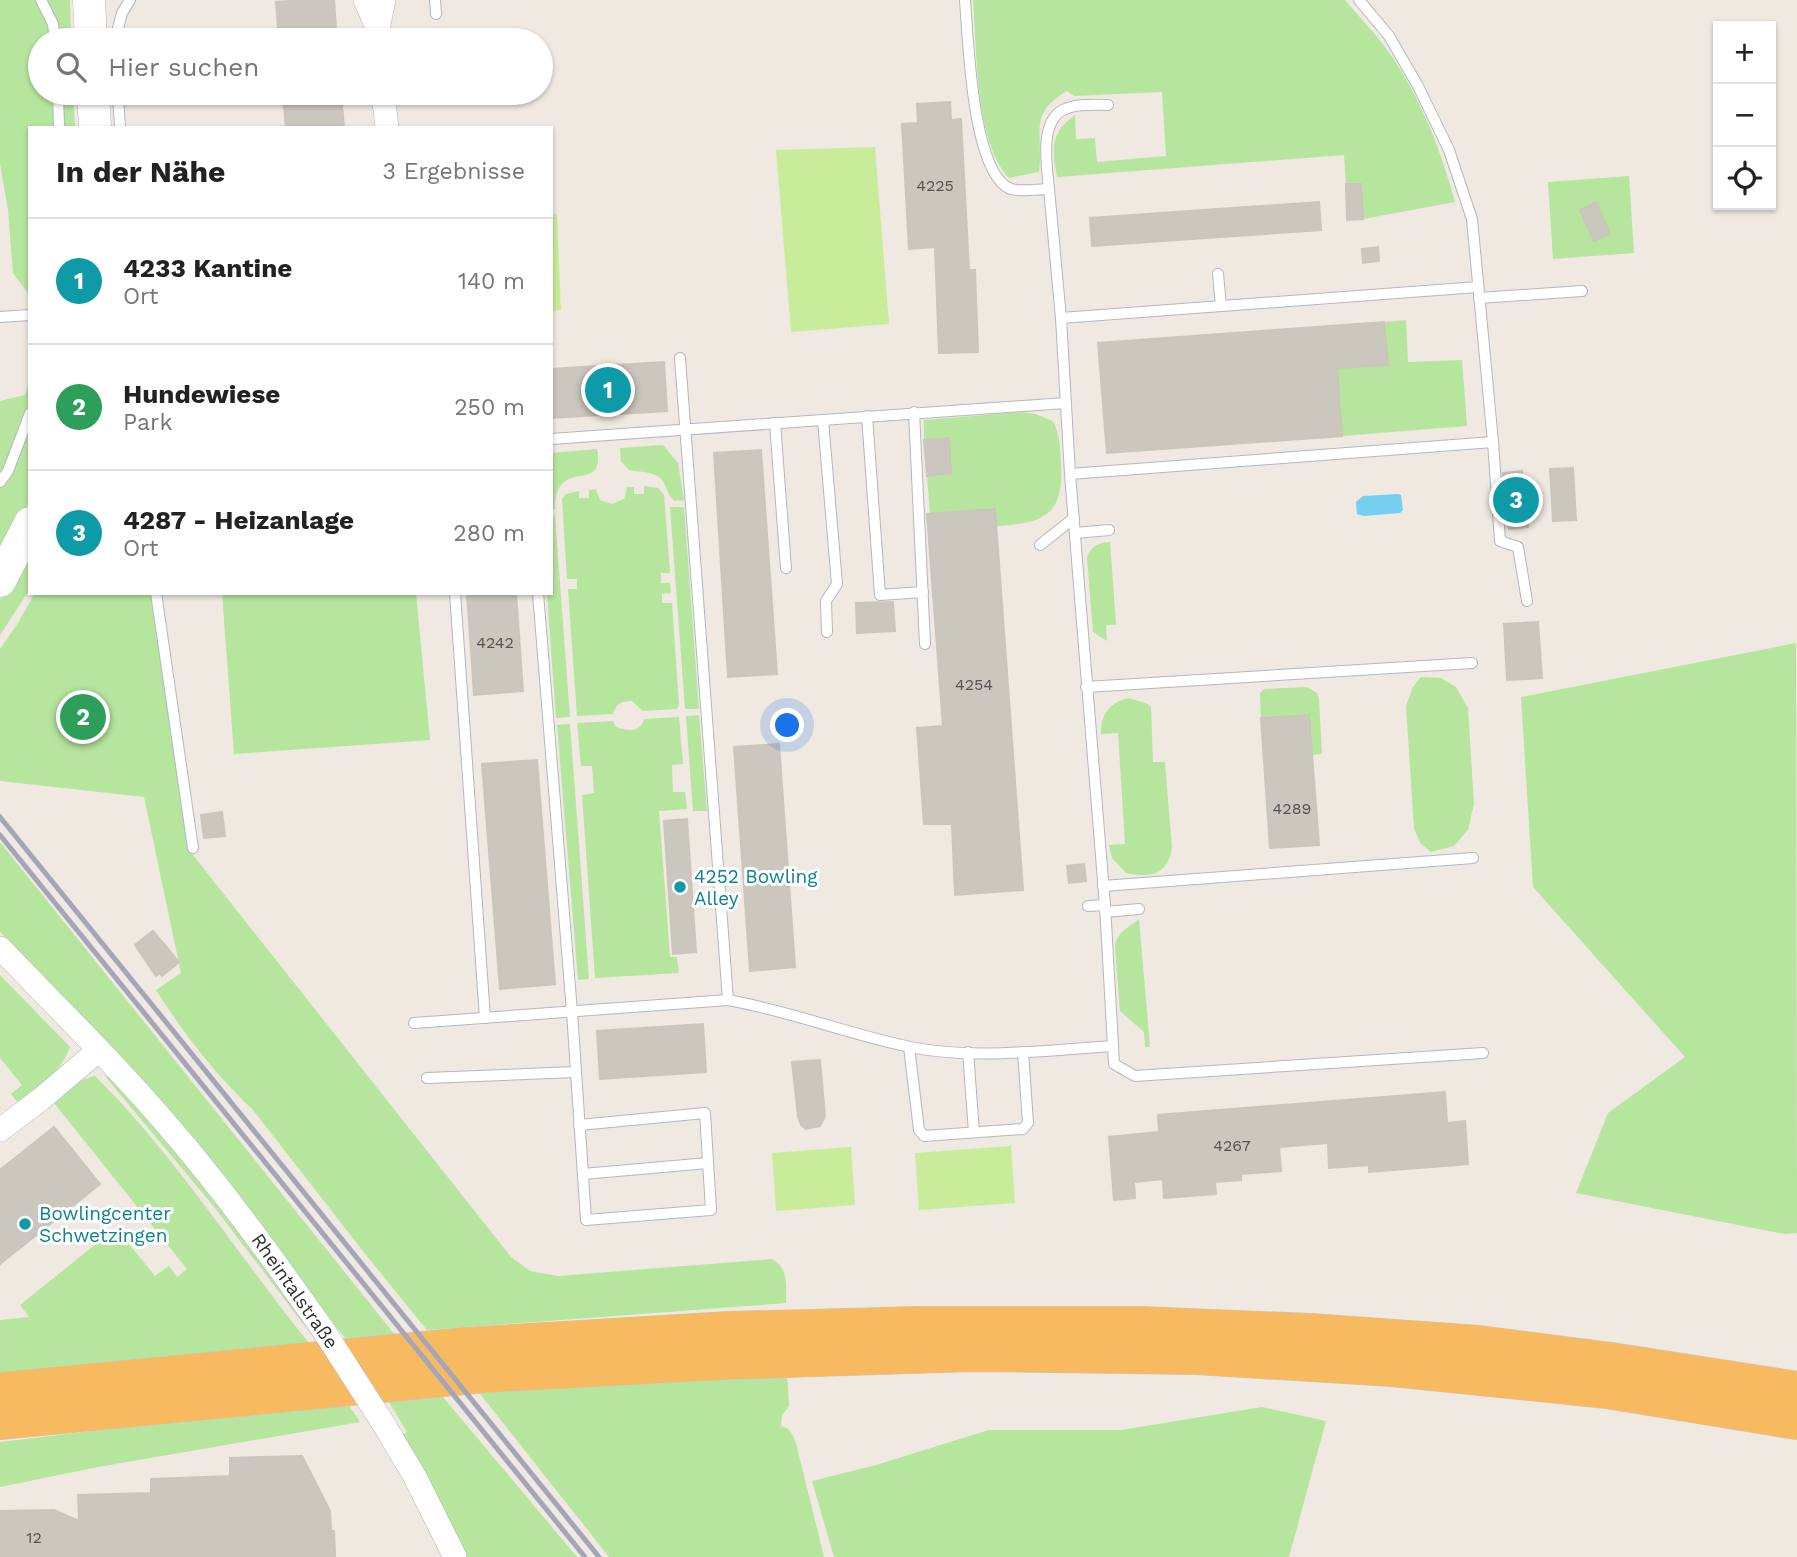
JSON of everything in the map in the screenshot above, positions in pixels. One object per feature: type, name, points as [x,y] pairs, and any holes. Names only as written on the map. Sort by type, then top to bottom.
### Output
[{"type":"highway","points":[[0,1391],[465,1346],[729,1330],[919,1325],[1141,1325],[1310,1332],[1479,1344],[1797,1390]]},
{"type":"highway","points":[[0,1421],[484,1374],[724,1361],[973,1353],[1196,1356],[1392,1368],[1608,1390],[1797,1421]]},
{"type":"main road","points":[[89,0],[90,28]]},
{"type":"main road","points":[[94,105],[95,126]]},
{"type":"main road","points":[[0,580],[28,527]]},
{"type":"street","points":[[365,0],[375,28]]},
{"type":"street","points":[[379,28],[384,0]]},
{"type":"street","points":[[384,105],[387,126]]},
{"type":"street","name":"Rheintalstraße","points":[[0,948],[99,1050],[175,1134],[222,1192],[322,1328],[383,1423],[415,1477],[455,1557]]},
{"type":"street","points":[[0,1130],[99,1050]]},
{"type":"lane","points":[[41,0],[54,28]]},
{"type":"lane","points":[[118,28],[122,13],[130,0]]},
{"type":"lane","points":[[435,0],[436,14]]},
{"type":"lane","points":[[965,0],[975,117],[995,176],[1011,189],[1049,189]]},
{"type":"lane","points":[[1359,0],[1389,36],[1418,86],[1449,150],[1472,219],[1500,541],[1518,547],[1527,601]]},
{"type":"lane","points":[[1389,36],[1401,31]]},
{"type":"lane","points":[[58,105],[59,126]]},
{"type":"lane","points":[[119,105],[121,126]]},
{"type":"lane","points":[[1108,105],[1073,106],[1060,111],[1049,127],[1046,162],[1105,908],[1114,1064],[1135,1076],[1483,1053]]},
{"type":"lane","points":[[1218,274],[1221,306]]},
{"type":"lane","points":[[1060,318],[1221,306],[1478,293],[1582,291]]},
{"type":"lane","points":[[0,317],[28,314]]},
{"type":"lane","points":[[680,358],[728,1000]]},
{"type":"lane","points":[[553,439],[1066,403]]},
{"type":"lane","points":[[914,412],[925,644]]},
{"type":"lane","points":[[867,415],[880,594],[923,592]]},
{"type":"lane","points":[[0,482],[8,471],[28,418]]},
{"type":"lane","points":[[823,419],[837,584],[826,601],[827,632]]},
{"type":"lane","points":[[775,423],[786,568]]},
{"type":"lane","points":[[1070,474],[1493,442]]},
{"type":"lane","points":[[1040,545],[1074,518]]},
{"type":"lane","points":[[1075,533],[1109,530]]},
{"type":"lane","points":[[156,595],[193,848]]},
{"type":"lane","points":[[455,595],[485,1018]]},
{"type":"lane","points":[[538,595],[586,1220],[711,1210],[705,1113],[579,1125]]},
{"type":"lane","points":[[1086,687],[1472,663]]},
{"type":"lane","points":[[1364,670],[1365,682]]},
{"type":"lane","points":[[1204,680],[1205,693]]},
{"type":"lane","points":[[1103,886],[1374,862],[1473,858]]},
{"type":"lane","points":[[1088,906],[1139,909]]},
{"type":"lane","points":[[414,1023],[728,1000],[761,1006],[909,1046],[968,1052],[1023,1052],[1113,1046]]},
{"type":"lane","points":[[909,1046],[919,1130],[924,1136],[1023,1129],[1028,1123],[1023,1052]]},
{"type":"lane","points":[[968,1052],[974,1132]]},
{"type":"lane","points":[[427,1078],[575,1072]]},
{"type":"lane","points":[[583,1174],[708,1163]]},
{"type":"green space","points":[[0,0],[70,0],[71,28],[28,28],[28,105],[74,105],[75,126],[28,126],[28,293],[13,273],[8,210],[0,164]]},
{"type":"green space","points":[[973,0],[1345,0],[1385,47],[1411,89],[1436,144],[1455,202],[1363,219],[1361,184],[1346,184],[1344,155],[1057,177],[1054,149],[1057,135],[1075,115],[1076,139],[1095,138],[1097,162],[1166,156],[1162,92],[1074,96],[1067,91],[1046,108],[1042,116],[1039,172],[1009,178],[998,162],[984,119],[977,68]]},
{"type":"green space","points":[[875,147],[889,324],[791,332],[776,150]]},
{"type":"green space","points":[[1629,176],[1634,253],[1553,259],[1548,182]]},
{"type":"green space","points":[[553,214],[557,214],[561,310],[553,311]]},
{"type":"green space","points":[[1406,320],[1408,362],[1462,360],[1467,426],[1342,436],[1339,393],[1121,384],[1387,365],[1384,322]]},
{"type":"green space","points":[[28,385],[28,505],[0,562],[0,401],[25,395]]},
{"type":"green space","points":[[1021,412],[1053,421],[1057,431],[1061,481],[1059,495],[1048,513],[1027,522],[996,526],[995,509],[930,514],[927,476],[951,473],[948,438],[924,440],[924,420]]},
{"type":"green space","points":[[663,445],[678,463],[684,500],[674,501],[659,477],[629,470],[621,461],[620,448]]},
{"type":"green space","points":[[597,449],[598,462],[593,471],[567,480],[561,486],[555,509],[553,509],[553,453]]},
{"type":"green space","points":[[644,486],[658,488],[664,495],[670,573],[661,573],[661,583],[670,583],[671,593],[662,594],[662,603],[672,603],[679,704],[677,709],[643,711],[632,701],[628,701],[617,705],[613,714],[577,716],[568,589],[577,589],[577,579],[567,579],[562,499],[566,494],[579,491],[579,498],[589,498],[589,490],[596,489],[600,500],[612,504],[624,499],[627,487],[634,487],[634,494],[644,494]]},
{"type":"green space","points":[[670,507],[684,507],[699,709],[685,709]]},
{"type":"green space","points":[[553,516],[570,717],[556,718],[547,595],[553,595]]},
{"type":"green space","points":[[1110,542],[1116,625],[1106,625],[1107,641],[1093,632],[1087,558],[1096,546]]},
{"type":"green space","points":[[28,550],[28,592],[0,635],[0,600]]},
{"type":"green space","points":[[34,595],[152,595],[189,850],[511,1257],[530,1271],[558,1276],[772,1259],[784,1272],[786,1303],[427,1330],[253,1110],[201,1053],[156,990],[181,973],[144,797],[0,781],[0,649]]},
{"type":"green space","points":[[222,595],[416,595],[430,740],[234,754]]},
{"type":"green space","points":[[1796,643],[1797,1233],[1784,1234],[1576,1193],[1608,1113],[1685,1057],[1533,887],[1521,697]]},
{"type":"green space","points":[[1421,677],[1441,678],[1456,687],[1468,708],[1474,804],[1468,830],[1454,846],[1431,852],[1420,843],[1414,828],[1406,706],[1413,687]]},
{"type":"green space","points":[[1307,687],[1317,693],[1319,699],[1322,754],[1312,755],[1309,715],[1261,718],[1260,694],[1264,689]]},
{"type":"green space","points":[[1129,698],[1151,707],[1153,762],[1165,762],[1172,849],[1166,865],[1150,875],[1126,873],[1112,858],[1109,845],[1125,844],[1118,733],[1101,734],[1101,727],[1108,710],[1116,703]]},
{"type":"green space","points":[[699,715],[707,811],[693,811],[686,716]]},
{"type":"green space","points":[[679,717],[683,764],[672,765],[673,792],[685,792],[687,809],[659,811],[670,957],[677,957],[679,973],[595,978],[582,795],[594,793],[592,766],[581,766],[577,723],[613,721],[616,727],[633,730],[640,727],[644,719]]},
{"type":"green space","points":[[570,724],[589,979],[578,980],[557,725]]},
{"type":"green space","points":[[0,842],[395,1335],[346,1339],[75,1009],[0,932]]},
{"type":"green space","points":[[1139,919],[1150,1047],[1145,1047],[1144,1032],[1120,1011],[1116,942],[1124,931]]},
{"type":"green space","points":[[0,975],[70,1047],[55,1072],[20,1105],[11,1094],[22,1085],[0,1058]]},
{"type":"green space","points":[[104,1075],[110,1078],[180,1154],[299,1311],[320,1346],[215,1208]]},
{"type":"green space","points":[[95,1076],[153,1140],[312,1347],[0,1376],[0,1320],[29,1317],[20,1305],[116,1228],[155,1276],[169,1266],[177,1277],[187,1269],[54,1103],[81,1080]]},
{"type":"green space","points":[[1011,1146],[1015,1203],[919,1210],[915,1153]]},
{"type":"green space","points":[[851,1147],[855,1205],[776,1211],[772,1153]]},
{"type":"green space","points":[[787,1369],[789,1406],[782,1415],[781,1426],[789,1430],[796,1443],[824,1557],[609,1557],[477,1390],[443,1397],[577,1557],[466,1557],[403,1435],[407,1432],[384,1394]]},
{"type":"green space","points":[[346,1401],[360,1422],[98,1467],[0,1487],[0,1442]]},
{"type":"green space","points":[[1262,1407],[1326,1421],[1289,1557],[834,1557],[812,1481],[876,1465],[989,1430],[1121,1430]]},
{"type":"water","points":[[1401,495],[1403,510],[1400,513],[1364,516],[1357,514],[1356,502],[1363,496]]},
{"type":"building","points":[[334,0],[336,28],[278,28],[276,2]]},
{"type":"building","points":[[950,102],[951,120],[961,119],[969,270],[975,270],[978,352],[939,353],[935,247],[909,249],[902,124],[918,123],[917,104]]},
{"type":"building","points":[[284,105],[342,105],[344,126],[286,126]]},
{"type":"building","points":[[1346,184],[1361,184],[1363,219],[1347,220]]},
{"type":"building","points":[[1319,202],[1321,230],[1092,246],[1090,218]]},
{"type":"building","points":[[1596,202],[1610,234],[1594,241],[1580,210]]},
{"type":"building","points":[[1378,247],[1379,261],[1363,263],[1362,249]]},
{"type":"building","points":[[1384,322],[1388,365],[1337,368],[1342,436],[1107,453],[1098,343]]},
{"type":"building","points":[[664,362],[667,411],[553,418],[553,369]]},
{"type":"building","points":[[949,438],[951,473],[927,476],[924,440]]},
{"type":"building","points":[[761,450],[777,674],[728,677],[714,453]]},
{"type":"building","points":[[1573,468],[1576,520],[1553,521],[1550,469]]},
{"type":"building","points":[[1522,471],[1528,527],[1509,529],[1503,473]]},
{"type":"building","points":[[995,509],[1023,890],[955,895],[952,824],[924,824],[917,728],[943,726],[927,514]]},
{"type":"building","points":[[467,595],[516,595],[523,691],[474,695]]},
{"type":"building","points":[[893,602],[895,631],[857,633],[856,603]]},
{"type":"building","points":[[1538,622],[1542,678],[1507,680],[1504,624]]},
{"type":"building","points":[[1309,715],[1319,845],[1270,848],[1261,718]]},
{"type":"building","points":[[779,744],[795,967],[750,971],[734,747]]},
{"type":"building","points":[[537,760],[555,984],[500,989],[482,764]]},
{"type":"building","points":[[222,812],[225,836],[204,838],[201,815]]},
{"type":"building","name":"4252 Bowling Alley","points":[[687,819],[696,952],[673,954],[664,821]]},
{"type":"building","points":[[1084,864],[1086,881],[1069,883],[1067,866]]},
{"type":"building","points":[[153,931],[179,962],[162,976],[160,973],[156,976],[135,945]]},
{"type":"building","points":[[703,1024],[706,1072],[600,1079],[597,1031]]},
{"type":"building","points":[[820,1060],[825,1116],[820,1126],[806,1129],[801,1125],[798,1116],[792,1062]]},
{"type":"building","points":[[1445,1092],[1447,1123],[1465,1121],[1468,1164],[1369,1172],[1369,1165],[1329,1168],[1328,1143],[1279,1147],[1281,1171],[1241,1174],[1241,1180],[1215,1182],[1216,1194],[1164,1198],[1163,1179],[1134,1182],[1135,1198],[1114,1200],[1109,1137],[1159,1132],[1158,1115]]},
{"type":"building","name":"Bowlingcenter Schwetzingen","points":[[54,1127],[100,1184],[0,1264],[0,1170]]},
{"type":"building","points":[[302,1456],[330,1511],[335,1557],[0,1557],[0,1511],[54,1510],[79,1521],[78,1495],[151,1493],[151,1479],[230,1476],[230,1458]]},
{"type":"railway","points":[[0,817],[599,1557]]},
{"type":"railway","points":[[0,835],[585,1557]]},
{"type":"place","name":"4233 Kantine","points":[[608,390]]},
{"type":"place","name":"4287 - Heizanlage","points":[[1516,500]]},
{"type":"place","name":"Hundewiese","points":[[83,717]]},
{"type":"place","name":"4252 Bowling Alley","points":[[680,887]]},
{"type":"place","name":"Bowlingcenter Schwetzingen","points":[[25,1224]]}]
